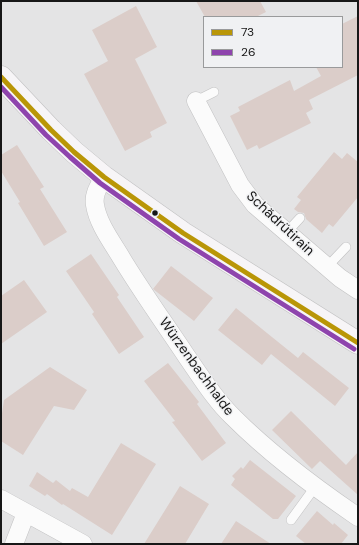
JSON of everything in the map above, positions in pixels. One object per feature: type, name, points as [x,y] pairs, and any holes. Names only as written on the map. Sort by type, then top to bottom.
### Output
[{"type":"main road","points":[[1,77],[51,130],[104,177],[183,233],[358,343]]},
{"type":"street","name":"Schädrütirain","points":[[196,101],[240,186],[255,205],[340,278],[358,290]]},
{"type":"street","name":"Würzenbachhalde","points":[[104,177],[95,197],[95,205],[98,216],[108,236],[152,307],[207,386],[231,416],[273,455],[358,517]]},
{"type":"street","points":[[1,499],[83,544]]},
{"type":"street","points":[[14,544],[26,513]]},
{"type":"lane","points":[[196,101],[214,92]]},
{"type":"lane","points":[[287,232],[300,218]]},
{"type":"lane","points":[[327,267],[346,247]]},
{"type":"lane","points":[[291,520],[315,487]]},
{"type":"building","points":[[196,1],[260,1],[266,12],[258,16],[204,16]]},
{"type":"building","points":[[136,6],[157,47],[135,59],[167,123],[150,132],[152,137],[125,151],[84,74],[108,61],[92,30]]},
{"type":"building","points":[[358,16],[358,75],[309,100],[313,109],[306,113],[311,123],[259,149],[257,145],[247,150],[230,116],[240,111],[238,107],[290,80],[294,91],[321,76],[317,68],[343,68],[343,24]]},
{"type":"building","points":[[17,145],[44,187],[40,189],[67,232],[44,246],[1,171],[1,155]]},
{"type":"building","points":[[334,152],[342,159],[347,153],[358,162],[358,197],[333,227],[329,224],[322,233],[306,219],[304,213],[298,212],[294,209],[301,200],[297,197]]},
{"type":"building","points":[[91,254],[119,295],[117,297],[144,337],[119,354],[92,314],[94,312],[66,271]]},
{"type":"building","points":[[171,266],[213,298],[194,321],[153,289]]},
{"type":"building","points":[[24,280],[47,312],[1,344],[1,296]]},
{"type":"building","points":[[236,308],[298,358],[303,352],[349,388],[335,406],[271,354],[262,365],[218,330]]},
{"type":"building","points":[[168,363],[199,402],[197,404],[226,443],[202,461],[172,422],[175,421],[144,381]]},
{"type":"building","points":[[50,367],[87,390],[74,410],[54,406],[23,455],[1,441],[1,420],[4,400]]},
{"type":"building","points":[[291,411],[346,465],[358,452],[358,495],[320,461],[312,469],[272,430]]},
{"type":"building","points":[[121,443],[156,464],[112,535],[63,504],[62,505],[47,494],[45,496],[29,486],[37,472],[53,483],[56,480],[70,491],[72,488],[88,497]]},
{"type":"building","points":[[250,460],[296,496],[278,519],[273,519],[231,485],[235,479],[232,476],[241,467],[243,469]]},
{"type":"building","points":[[180,486],[209,504],[185,544],[144,544]]},
{"type":"building","points":[[317,511],[333,525],[334,523],[348,535],[341,544],[306,544],[296,536]]},
{"type":"building","points":[[236,521],[271,544],[221,544]]},
{"type":"transit line","name":"73","points":[[1,77],[51,130],[104,177],[183,233],[358,343]]},
{"type":"transit line","name":"26","points":[[1,87],[46,135],[100,183],[179,239],[354,349]]}]
